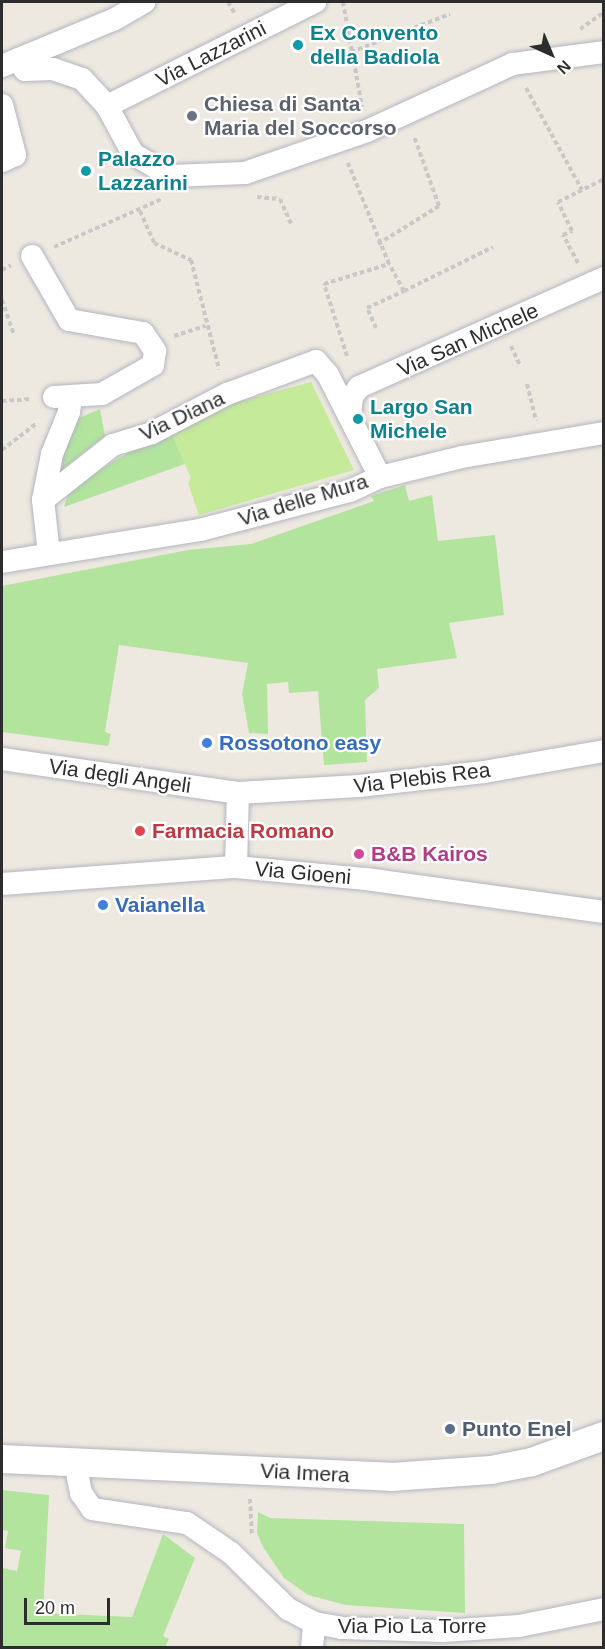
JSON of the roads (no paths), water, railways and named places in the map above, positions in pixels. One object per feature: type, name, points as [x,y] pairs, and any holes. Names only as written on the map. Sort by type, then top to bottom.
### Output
[{"type":"street","points":[[10,62],[115,19],[144,2]]},
{"type":"street","name":"Via Lazzarini","points":[[107,106],[315,2]]},
{"type":"street","points":[[10,62],[26,70],[53,69],[82,79],[107,106],[133,154],[171,176],[244,173],[367,131],[513,64],[603,52]]},
{"type":"street","points":[[2,105],[15,155],[2,160]]},
{"type":"street","points":[[32,256],[69,320],[127,328],[143,333],[153,343],[153,365],[102,394],[62,398],[69,412],[52,454],[43,500],[49,554]]},
{"type":"street","name":"Via San Michele","points":[[350,416],[352,397],[359,387],[596,282]]},
{"type":"street","name":"Via Diana","points":[[43,500],[113,445],[152,433],[227,394],[316,361],[328,375],[350,416]]},
{"type":"street","points":[[350,416],[380,477]]},
{"type":"street","name":"Via delle Mura","points":[[2,562],[200,530],[350,491],[380,477],[542,442],[603,433]]},
{"type":"street","name":"Via Plebis Rea","points":[[238,793],[359,786],[461,775],[603,751]]},
{"type":"street","name":"Via degli Angeli","points":[[2,759],[238,793]]},
{"type":"street","points":[[236,867],[238,793]]},
{"type":"street","name":"Via Gioeni","points":[[2,884],[236,867],[366,879],[603,912]]},
{"type":"street","name":"Via Imera","points":[[2,1460],[392,1477],[491,1470],[532,1462],[603,1436]]},
{"type":"street","name":"Via Pio La Torre","points":[[75,1462],[81,1493],[92,1509],[187,1523],[231,1553],[288,1609],[314,1623],[341,1628],[443,1631],[519,1626],[603,1609]]},
{"type":"street","points":[[312,1647],[314,1623]]},
{"type":"place","name":"Ex Convento della Badiola","points":[[298,45]]},
{"type":"place","name":"Chiesa di Santa Maria del Soccorso","points":[[192,116]]},
{"type":"place","name":"Palazzo Lazzarini","points":[[86,171]]},
{"type":"place","name":"Largo San Michele","points":[[358,419]]},
{"type":"place","name":"Rossotono easy","points":[[207,743]]},
{"type":"place","name":"Farmacia Romano","points":[[140,831]]},
{"type":"place","name":"B&B Kairos","points":[[359,854]]},
{"type":"place","name":"Vaianella","points":[[103,905]]},
{"type":"place","name":"Punto Enel","points":[[450,1429]]}]
